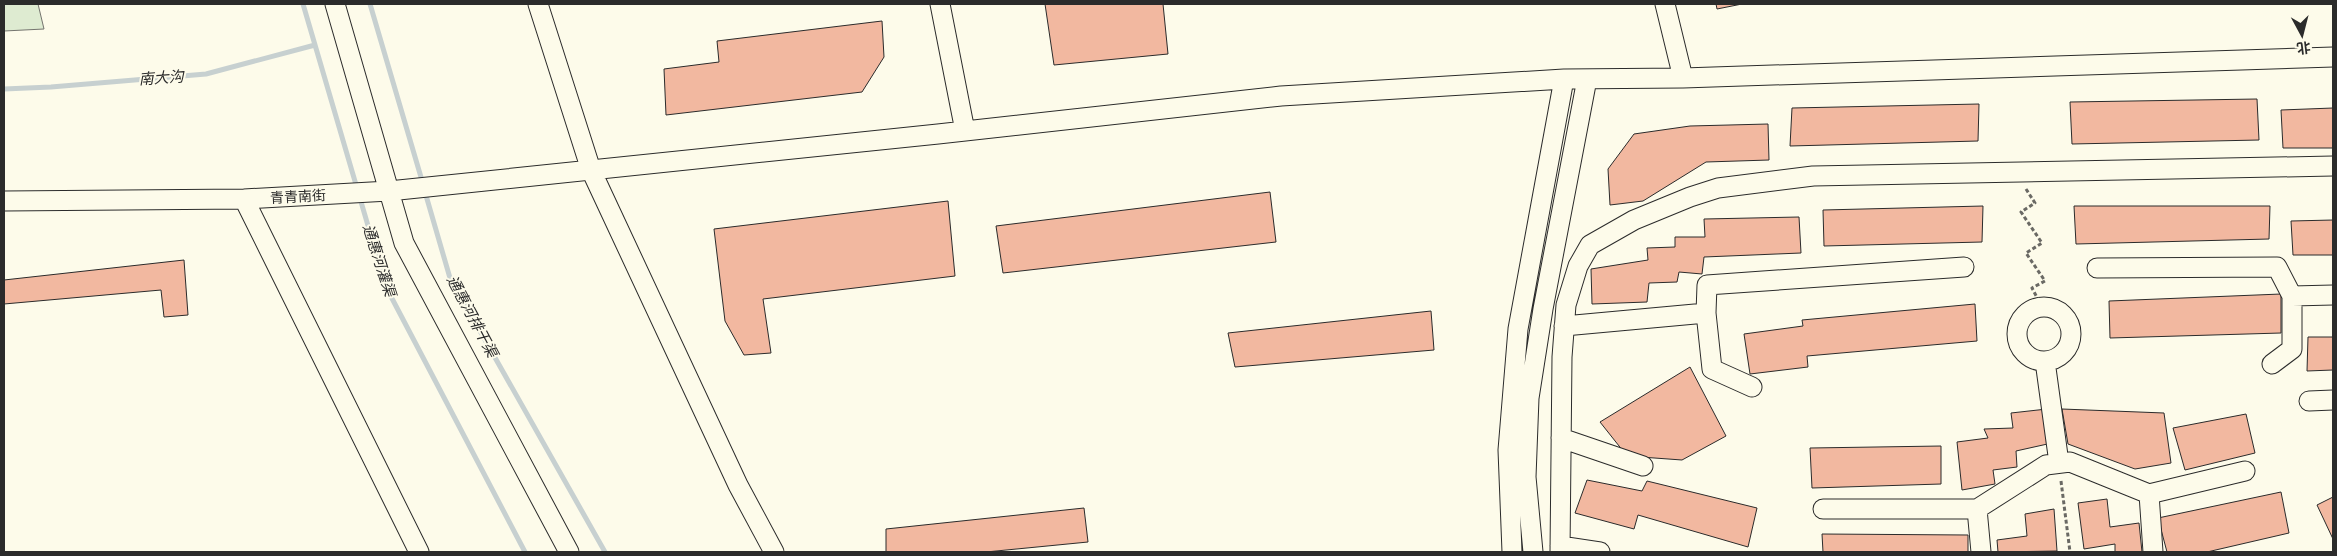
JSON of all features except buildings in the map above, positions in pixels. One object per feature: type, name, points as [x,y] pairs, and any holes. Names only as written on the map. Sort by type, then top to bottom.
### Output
[{"type":"street","points":[[335,4],[404,243],[568,552]]},
{"type":"street","points":[[538,4],[591,170],[738,485],[774,552]]},
{"type":"street","points":[[940,4],[965,130]]},
{"type":"street","points":[[1665,4],[1683,78]]},
{"type":"street","name":"青青南街","points":[[4,201],[244,199],[389,191],[1281,96],[1564,79],[1683,78],[2333,57]]},
{"type":"street","points":[[1512,552],[1508,450],[1518,329],[1564,79]]},
{"type":"street","points":[[1533,552],[1526,476],[1529,398],[1543,309],[1587,79]]},
{"type":"street","points":[[1600,552],[1560,549],[1562,357],[1566,305],[1578,266],[1590,245],[1634,220],[1690,197],[1718,188],[1814,176],[2333,166]]},
{"type":"street","points":[[244,199],[419,552]]},
{"type":"street","points":[[1752,387],[1712,369],[1706,313],[1707,285],[1964,267]]},
{"type":"street","points":[[2097,268],[2277,267],[2292,296],[2292,349],[2272,364]]},
{"type":"street","points":[[2292,296],[2333,295]]},
{"type":"street","points":[[2042,307],[2056,309],[2068,322],[2071,331],[2070,340],[2061,355],[2046,361],[2037,360],[2023,351],[2016,335],[2022,318],[2028,311],[2042,307]]},
{"type":"street","points":[[1564,326],[1706,313]]},
{"type":"street","points":[[2046,361],[2059,463]]},
{"type":"street","points":[[2309,401],[2333,400]]},
{"type":"street","points":[[1561,438],[1643,466]]},
{"type":"street","points":[[1823,509],[1977,509],[2046,464],[2070,462],[2150,494],[2244,471]]},
{"type":"street","points":[[2150,494],[2153,552]]},
{"type":"street","points":[[1977,509],[1981,552]]},
{"type":"path","points":[[2015,171],[2035,203],[2021,212],[2042,243],[2026,253],[2045,281],[2032,288],[2042,307]]},
{"type":"path","points":[[2059,463],[2070,552]]},
{"type":"green space","points":[[4,4],[38,4],[44,29],[4,31]]},
{"type":"waterway","name":"通惠河灌渠","points":[[303,4],[386,287],[525,552]]},
{"type":"waterway","name":"通惠河排干渠","points":[[370,4],[423,184]]},
{"type":"waterway","name":"南大沟","points":[[4,89],[206,74],[315,45]]},
{"type":"waterway","name":"通惠河排干渠","points":[[425,192],[450,278],[605,552]]}]
